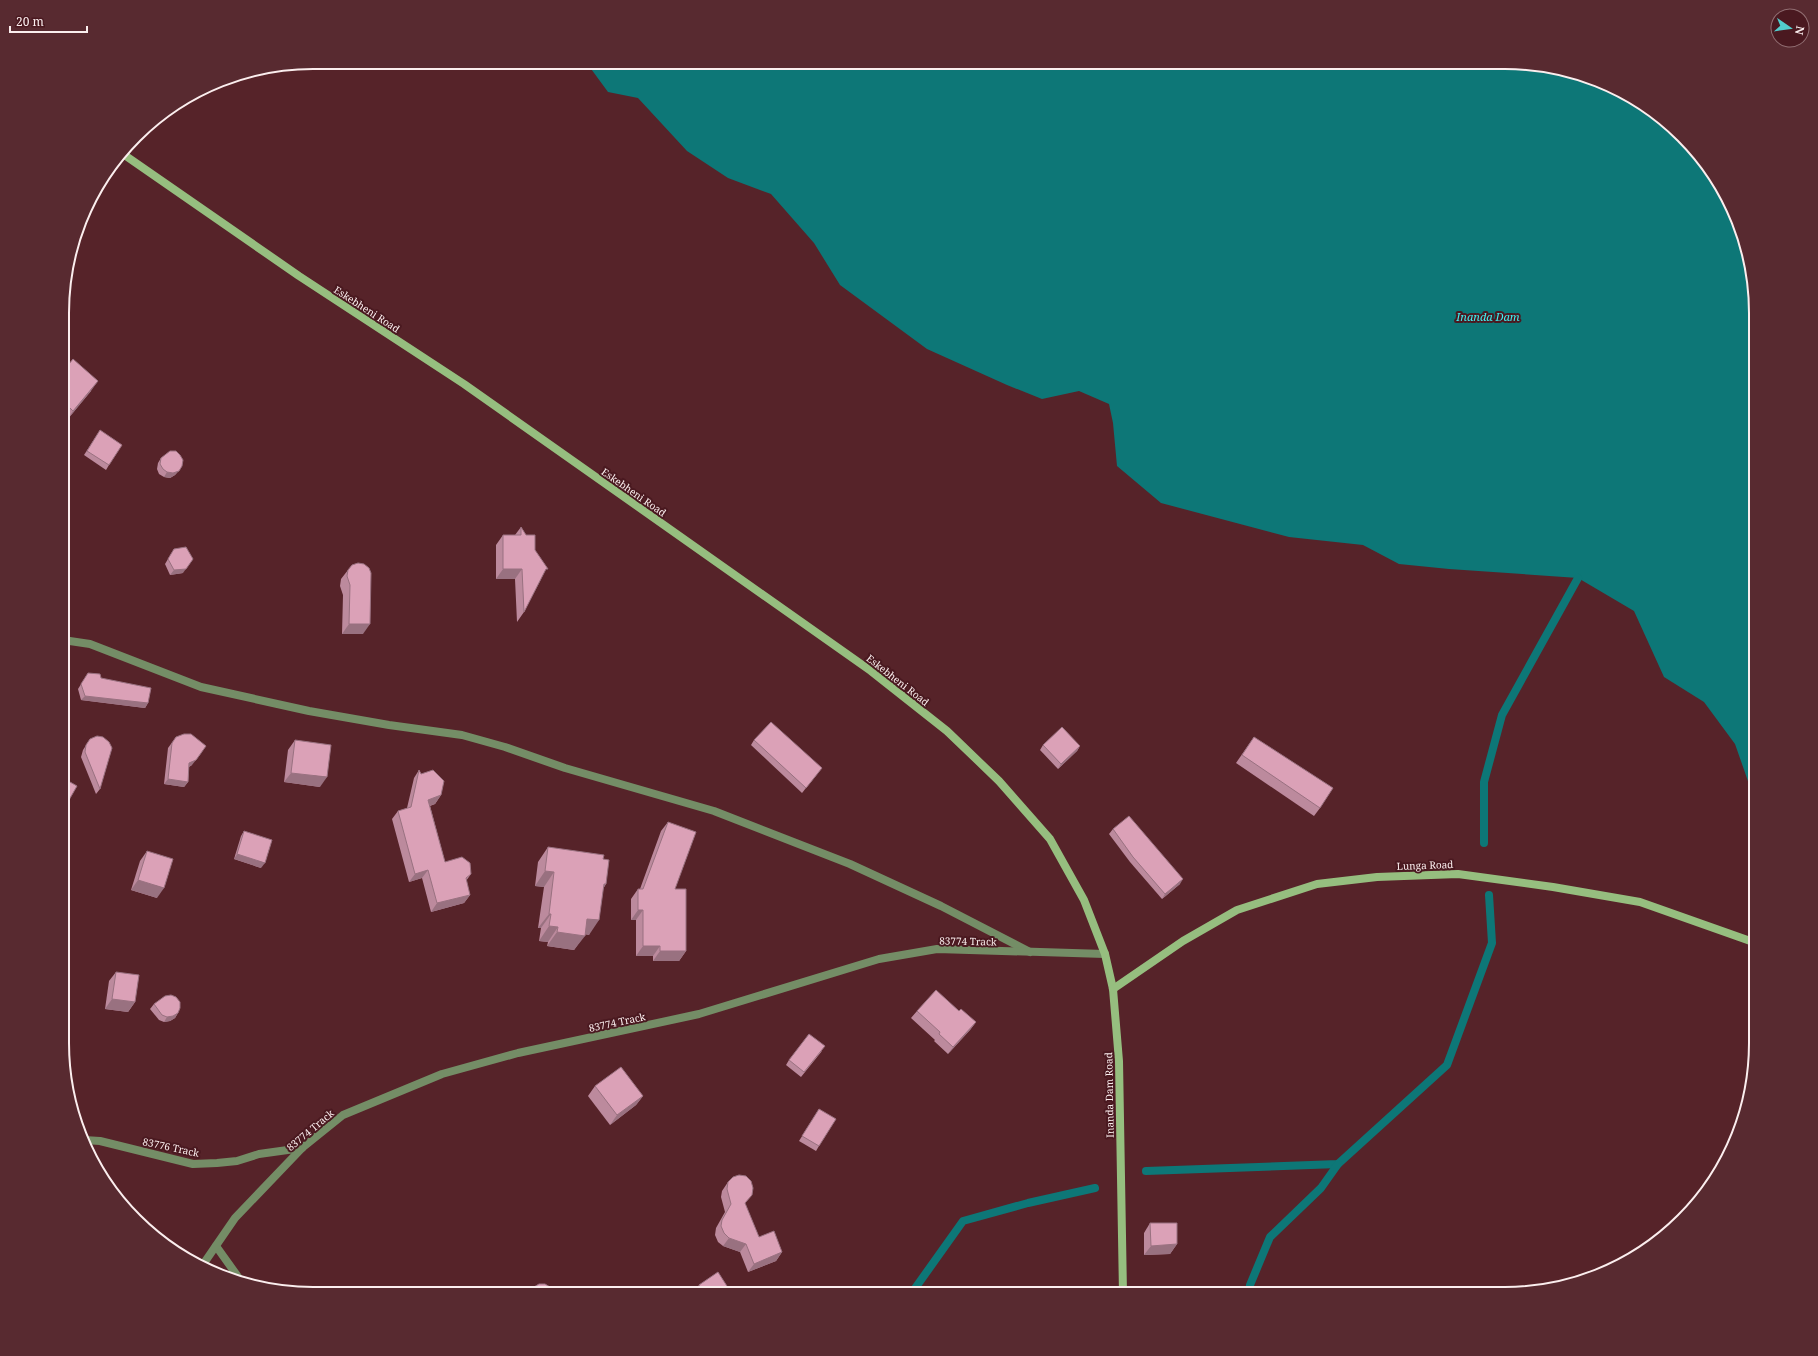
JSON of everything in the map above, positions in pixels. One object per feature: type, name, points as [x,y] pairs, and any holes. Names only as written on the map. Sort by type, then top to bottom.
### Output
[{"type":"street","name":"Eskebheni Road","points":[[126,156],[299,276],[464,384],[871,671],[947,730],[1000,781],[1050,839],[1084,900]]},
{"type":"street","points":[[69,641],[90,644],[201,687],[309,711],[389,725],[462,735],[505,746],[566,768],[714,811],[850,864],[941,906],[1030,952]]},
{"type":"street","name":"Lunga Road","points":[[1113,989],[1184,941],[1237,910],[1317,884],[1377,877],[1458,874],[1553,887],[1632,901],[1749,941]]},
{"type":"street","name":"Inanda Dam Road","points":[[1084,900],[1105,954],[1113,989],[1119,1061],[1123,1287]]},
{"type":"street","name":"83774 Track","points":[[205,1262],[235,1218],[302,1148],[343,1115],[380,1098],[442,1074],[518,1053],[699,1014],[879,959],[938,949],[1105,954]]},
{"type":"street","name":"83776 Track","points":[[89,1140],[100,1141],[193,1164],[230,1162],[259,1154],[302,1148]]},
{"type":"street","points":[[216,1246],[237,1275]]},
{"type":"water","name":"Inanda Dam","points":[[591,69],[1505,69],[1537,71],[1568,77],[1613,94],[1641,110],[1678,140],[1708,177],[1724,205],[1736,234],[1741,250],[1747,281],[1749,313],[1749,784],[1735,744],[1704,702],[1664,677],[1634,611],[1578,578],[1399,564],[1363,545],[1289,537],[1161,503],[1117,466],[1113,423],[1109,404],[1079,391],[1042,399],[927,349],[840,285],[814,243],[771,194],[728,178],[687,151],[638,98],[608,92]]},
{"type":"building","points":[[73,359],[98,381],[73,411],[69,407],[69,364]]},
{"type":"building","points":[[100,430],[122,445],[109,465],[87,451]]},
{"type":"building","points":[[170,451],[176,451],[183,460],[179,471],[173,473],[167,472],[160,464],[161,458]]},
{"type":"building","points":[[521,527],[526,535],[535,535],[535,550],[548,569],[546,569],[524,612],[522,569],[503,569],[503,535],[521,535]]},
{"type":"building","points":[[186,547],[193,559],[186,569],[174,570],[168,559],[174,549]]},
{"type":"building","points":[[358,563],[364,564],[369,568],[371,573],[370,624],[349,624],[350,585],[347,576],[348,570],[352,565]]},
{"type":"building","points":[[88,673],[100,674],[101,678],[151,688],[148,703],[85,696],[81,684]]},
{"type":"building","points":[[771,722],[822,768],[806,788],[754,740]]},
{"type":"building","points":[[1062,727],[1080,746],[1061,764],[1043,745]]},
{"type":"building","points":[[184,734],[191,734],[206,746],[196,760],[189,763],[188,782],[168,779],[172,743],[176,737]]},
{"type":"building","points":[[97,736],[103,737],[109,742],[112,748],[100,789],[85,752],[86,745],[90,739]]},
{"type":"building","points":[[1254,737],[1333,788],[1320,808],[1242,755]]},
{"type":"building","points":[[295,740],[331,745],[327,777],[291,773]]},
{"type":"building","points":[[419,770],[421,774],[433,770],[444,781],[441,795],[428,800],[445,862],[462,857],[470,863],[471,874],[466,878],[470,895],[437,903],[428,870],[415,874],[398,811],[411,807]]},
{"type":"building","points":[[69,781],[77,786],[69,800]]},
{"type":"building","points":[[1129,816],[1183,879],[1165,894],[1133,857],[1113,829]]},
{"type":"building","points":[[668,822],[696,832],[675,889],[686,889],[686,951],[660,951],[660,946],[643,946],[643,910],[638,910],[638,889],[643,889]]},
{"type":"building","points":[[244,831],[272,840],[265,863],[237,854]]},
{"type":"building","points":[[548,847],[604,855],[603,859],[609,860],[599,920],[587,919],[585,936],[557,932],[558,927],[549,926],[554,872],[545,871]]},
{"type":"building","points":[[147,851],[173,859],[164,888],[138,880]]},
{"type":"building","points":[[116,972],[139,975],[135,1002],[112,999]]},
{"type":"building","points":[[936,990],[959,1011],[961,1009],[976,1022],[953,1047],[939,1034],[940,1032],[917,1011]]},
{"type":"building","points":[[171,995],[176,997],[180,1002],[180,1008],[178,1013],[167,1017],[162,1015],[154,1004],[165,996]]},
{"type":"building","points":[[809,1034],[825,1046],[804,1072],[789,1060]]},
{"type":"building","points":[[621,1067],[643,1096],[617,1115],[595,1086]]},
{"type":"building","points":[[819,1109],[836,1119],[819,1146],[802,1136]]},
{"type":"building","points":[[739,1175],[746,1176],[751,1181],[753,1188],[752,1195],[745,1203],[759,1237],[774,1231],[782,1252],[754,1264],[746,1244],[729,1238],[724,1233],[721,1226],[722,1220],[731,1204],[727,1189],[728,1182],[733,1177]]},
{"type":"building","points":[[1150,1223],[1177,1223],[1177,1244],[1151,1246]]},
{"type":"building","points":[[718,1272],[728,1287],[700,1287],[699,1285]]},
{"type":"building","points":[[539,1284],[545,1284],[550,1287],[534,1287]]},
{"type":"waterway","points":[[1484,843],[1484,782],[1502,715],[1578,578]]},
{"type":"waterway","points":[[1146,1171],[1338,1164],[1447,1065],[1492,943],[1489,895]]},
{"type":"waterway","points":[[1250,1287],[1270,1237],[1321,1188],[1338,1164]]},
{"type":"waterway","points":[[916,1287],[963,1221],[1028,1203],[1095,1188]]}]
